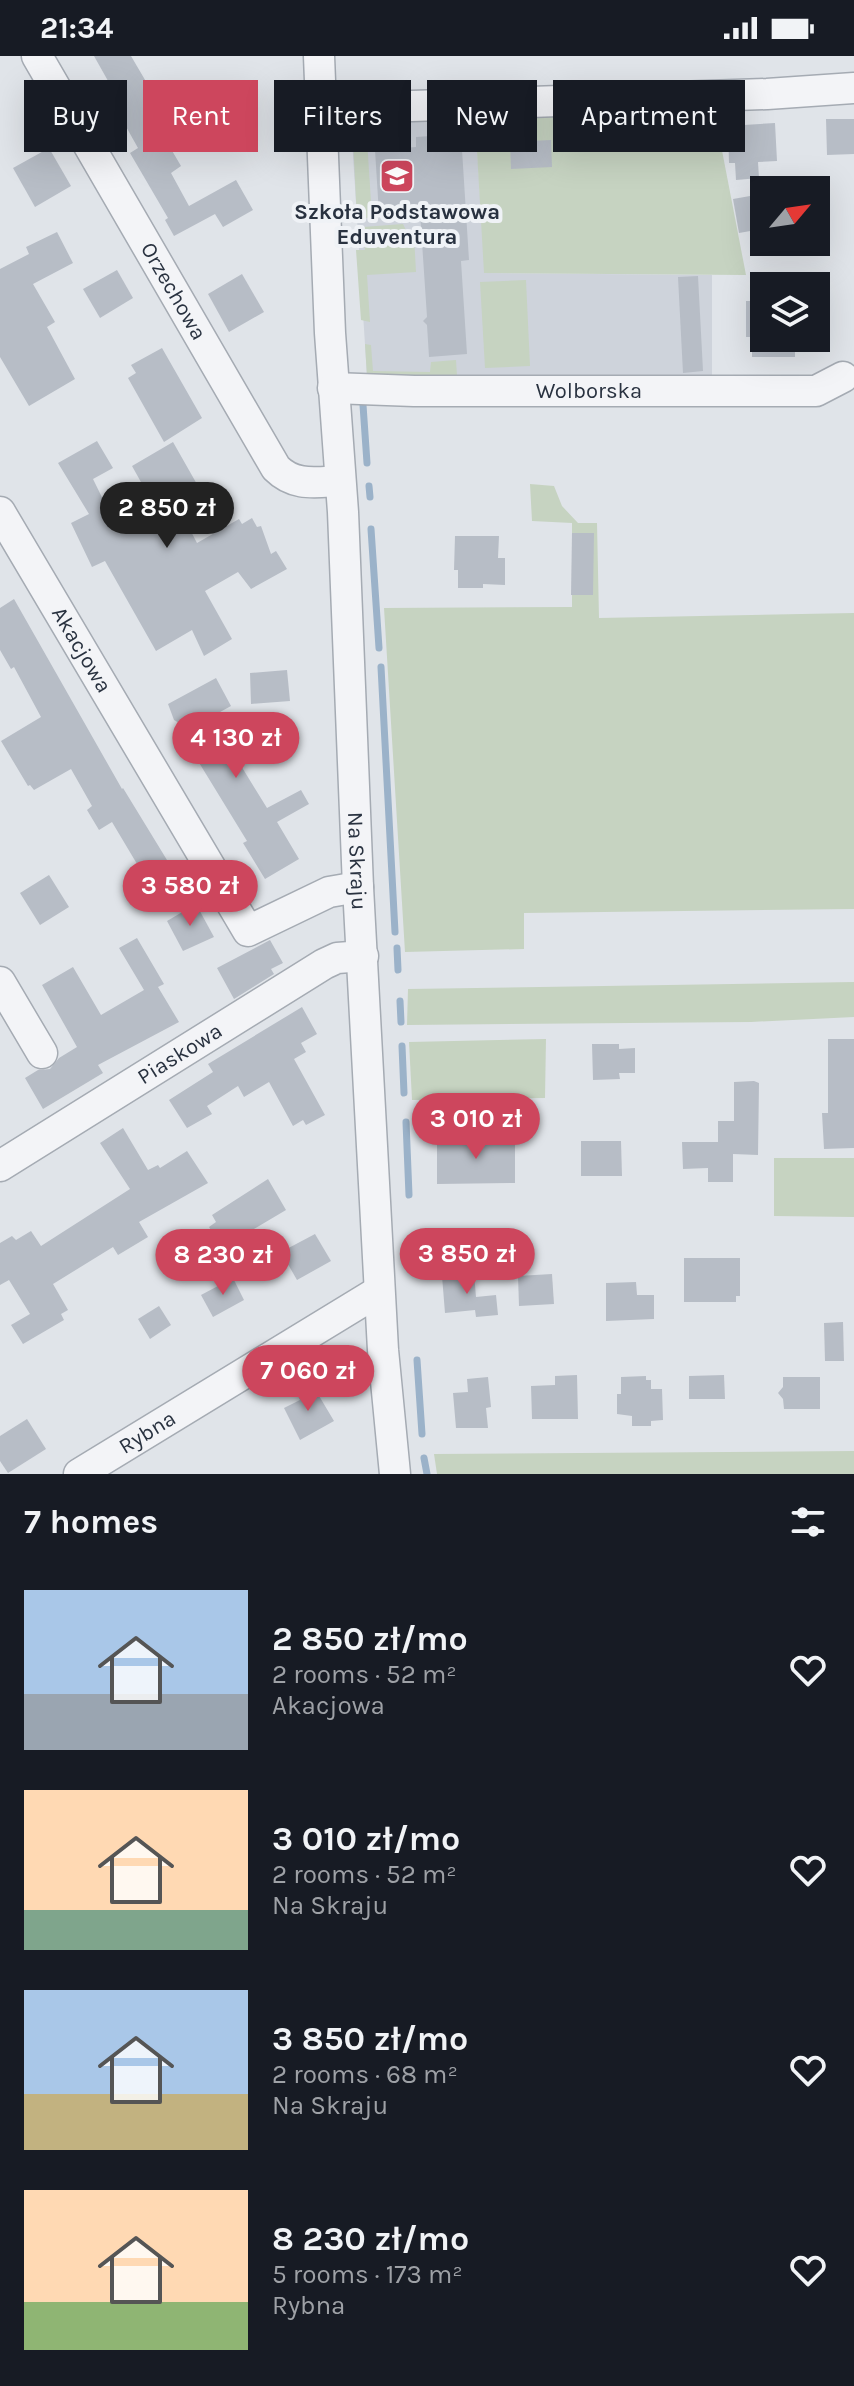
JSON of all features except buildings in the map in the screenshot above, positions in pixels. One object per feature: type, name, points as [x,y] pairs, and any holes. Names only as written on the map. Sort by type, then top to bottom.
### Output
[{"type":"street","name":"Orzechowa","points":[[37,56],[276,468],[296,482],[340,481]]},
{"type":"street","name":"Na Skraju","points":[[319,56],[320,80]]},
{"type":"street","points":[[411,106],[767,94],[854,88]]},
{"type":"street","name":"Na Skraju","points":[[323,152],[379,1291],[395,1474]]},
{"type":"street","name":"Wolborska","points":[[333,388],[414,391],[816,391],[843,377]]},
{"type":"street","name":"Akacjowa","points":[[0,512],[248,931],[329,892],[358,887]]},
{"type":"street","name":"Piaskowa","points":[[0,1166],[324,964],[337,958],[363,956]]},
{"type":"street","points":[[0,982],[42,1053]]},
{"type":"street","name":"Rybna","points":[[79,1474],[379,1291]]},
{"type":"shaded area","points":[[427,120],[427,152],[477,152],[485,273],[712,275],[712,377],[367,376],[353,152],[411,152],[411,121]]},
{"type":"green space","points":[[553,114],[553,152],[722,152],[746,275],[484,273],[477,152],[537,152],[537,115]]},
{"type":"green space","points":[[354,152],[368,152],[372,217],[357,220]]},
{"type":"green space","points":[[403,224],[407,232],[414,235],[416,272],[367,275],[370,322],[361,320],[356,250],[365,250],[363,227]]},
{"type":"green space","points":[[526,280],[530,366],[485,368],[480,282]]},
{"type":"green space","points":[[365,344],[371,345],[373,371],[430,372],[431,362],[456,360],[457,376],[367,376]]},
{"type":"green space","points":[[530,484],[554,486],[562,506],[578,523],[597,523],[599,618],[854,613],[854,909],[524,913],[524,949],[405,952],[384,608],[572,607],[572,523],[532,521]]},
{"type":"green space","points":[[854,982],[854,1017],[751,1022],[407,1025],[408,989]]},
{"type":"green space","points":[[546,1039],[545,1098],[412,1100],[409,1042]]},
{"type":"green space","points":[[774,1158],[854,1158],[854,1217],[774,1216]]},
{"type":"green space","points":[[854,1451],[854,1474],[437,1474],[434,1454]]},
{"type":"waterway","points":[[363,405],[367,463]]},
{"type":"waterway","points":[[369,486],[370,497]]},
{"type":"waterway","points":[[371,529],[379,648]]},
{"type":"waterway","points":[[381,667],[395,932]]},
{"type":"waterway","points":[[397,948],[398,970]]},
{"type":"waterway","points":[[400,1001],[401,1022]]},
{"type":"waterway","points":[[402,1046],[404,1093]]},
{"type":"waterway","points":[[406,1122],[409,1195]]},
{"type":"waterway","points":[[417,1360],[422,1434]]},
{"type":"waterway","points":[[424,1458],[427,1474]]},
{"type":"place","name":"Szkoła Podstawowa Eduventura","points":[[397,176]]}]
